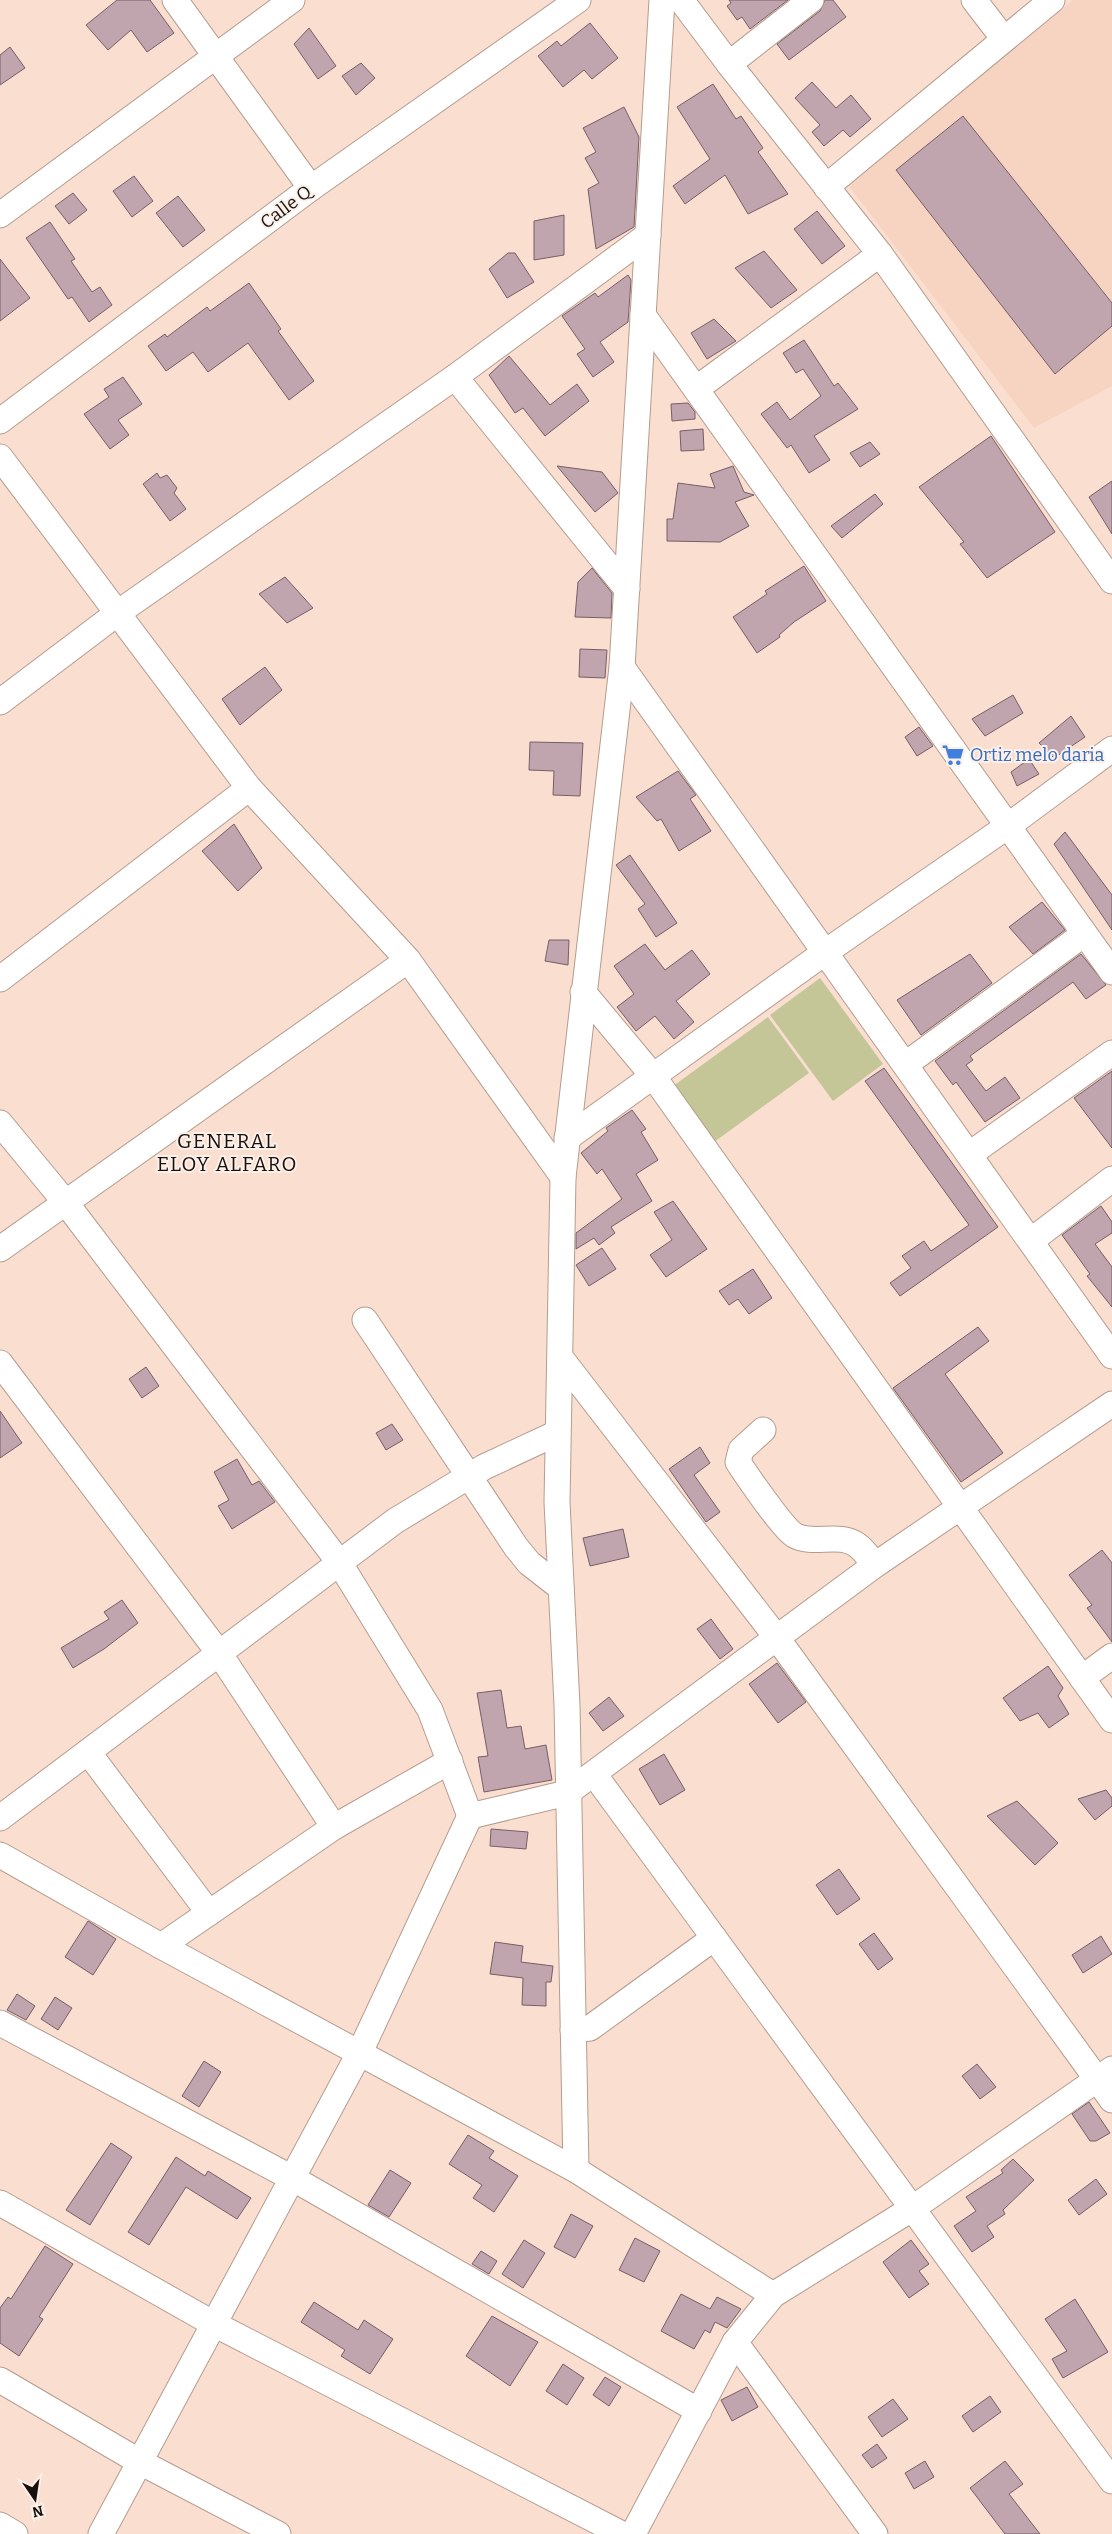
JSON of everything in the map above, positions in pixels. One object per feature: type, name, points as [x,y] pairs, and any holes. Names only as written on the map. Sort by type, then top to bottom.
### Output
[{"type":"street","points":[[175,0],[311,188]]},
{"type":"street","points":[[0,215],[292,0]]},
{"type":"street","name":"Calle Q","points":[[0,421],[311,188],[578,0]]},
{"type":"street","points":[[576,2170],[567,1793],[567,1704],[557,1502],[563,1177],[622,668],[662,0]]},
{"type":"street","points":[[681,0],[729,64],[880,254],[1112,581]]},
{"type":"street","points":[[729,64],[811,0]]},
{"type":"street","points":[[974,0],[1004,39]]},
{"type":"street","points":[[826,187],[1052,0]]},
{"type":"street","points":[[0,702],[118,612],[454,378],[648,235]]},
{"type":"street","points":[[696,389],[880,254]]},
{"type":"street","points":[[643,315],[1112,972]]},
{"type":"street","points":[[454,378],[627,589]]},
{"type":"street","points":[[0,457],[249,788],[408,960],[563,1177]]},
{"type":"street","points":[[622,668],[824,953],[1032,1240],[1103,1325],[1112,1356]]},
{"type":"street","points":[[567,1138],[824,953],[1008,826],[1112,749]]},
{"type":"street","points":[[0,979],[249,788]]},
{"type":"street","points":[[906,1064],[1084,934]]},
{"type":"street","points":[[0,1249],[408,960]]},
{"type":"street","points":[[583,992],[653,1076],[959,1508],[1112,1720]]},
{"type":"street","points":[[970,1154],[1112,1053]]},
{"type":"street","points":[[0,1123],[66,1203],[339,1562],[430,1710],[470,1816],[360,2052],[101,2534]]},
{"type":"street","points":[[1032,1240],[1112,1179]]},
{"type":"street","points":[[365,1320],[516,1547],[529,1562],[561,1588]]},
{"type":"street","points":[[560,1357],[777,1638],[1105,2074],[1112,2100]]},
{"type":"street","points":[[0,1363],[219,1654],[334,1827]]},
{"type":"street","points":[[470,1816],[567,1793],[875,1565],[1112,1404]]},
{"type":"street","points":[[764,1430],[741,1450],[738,1462],[794,1534],[808,1540],[832,1539],[857,1545],[875,1565]]},
{"type":"street","points":[[0,1818],[396,1521],[469,1476],[557,1432]]},
{"type":"street","points":[[1082,1678],[1112,1656]]},
{"type":"street","points":[[88,1752],[209,1913]]},
{"type":"street","points":[[161,1946],[334,1827],[450,1760]]},
{"type":"street","points":[[594,1774],[1112,2481]]},
{"type":"street","points":[[0,1855],[161,1946],[576,2170],[773,2295]]},
{"type":"street","points":[[572,2030],[590,2028],[714,1938]]},
{"type":"street","points":[[0,2023],[292,2178],[699,2411]]},
{"type":"street","points":[[633,2534],[735,2342],[773,2295],[913,2208],[1105,2074]]},
{"type":"street","points":[[0,2203],[214,2324],[622,2534]]},
{"type":"street","points":[[735,2342],[875,2534]]},
{"type":"street","points":[[0,2380],[140,2462],[278,2534]]},
{"type":"street","points":[[0,2525],[15,2534]]},
{"type":"shaded area","points":[[1073,0],[1112,0],[1112,386],[1034,428],[848,185]]},
{"type":"green space","points":[[820,978],[883,1064],[833,1101],[770,1015]]},
{"type":"green space","points":[[768,1017],[809,1073],[710,1145],[669,1089]]},
{"type":"building","points":[[117,0],[150,0],[174,33],[147,52],[131,30],[108,50],[86,25]]},
{"type":"building","points":[[729,0],[788,0],[750,29],[742,17],[737,20],[727,6],[731,3]]},
{"type":"building","points":[[825,0],[833,0],[846,17],[789,60],[777,44],[820,11]]},
{"type":"building","points":[[590,23],[618,58],[592,79],[584,70],[563,87],[538,56],[557,41],[561,46]]},
{"type":"building","points":[[309,28],[336,66],[318,79],[294,44]]},
{"type":"building","points":[[10,47],[25,68],[0,85],[0,55]]},
{"type":"building","points":[[361,63],[375,78],[356,95],[342,76]]},
{"type":"building","points":[[812,82],[836,108],[851,95],[871,119],[850,137],[843,130],[824,146],[812,132],[820,125],[795,98]]},
{"type":"building","points":[[713,84],[736,119],[741,116],[763,148],[758,152],[788,194],[748,214],[725,175],[685,204],[673,186],[710,159],[677,107]]},
{"type":"building","points":[[624,107],[639,137],[634,227],[596,249],[588,189],[599,183],[585,158],[596,152],[583,128]]},
{"type":"building","points":[[963,116],[1112,303],[1112,326],[1055,374],[896,170]]},
{"type":"building","points":[[134,176],[153,201],[132,217],[113,191]]},
{"type":"building","points":[[73,193],[87,210],[69,224],[55,206]]},
{"type":"building","points":[[178,196],[205,230],[183,247],[156,213]]},
{"type":"building","points":[[817,211],[845,246],[822,264],[794,229]]},
{"type":"building","points":[[564,215],[564,255],[534,260],[534,221]]},
{"type":"building","points":[[50,222],[75,259],[71,261],[92,292],[100,287],[112,305],[89,322],[72,297],[68,299],[26,238]]},
{"type":"building","points":[[764,251],[797,290],[771,308],[735,268]]},
{"type":"building","points":[[508,253],[515,253],[534,282],[507,298],[489,269]]},
{"type":"building","points":[[0,259],[30,298],[0,321]]},
{"type":"building","points":[[628,275],[631,280],[628,322],[600,342],[614,362],[593,377],[577,354],[585,349],[562,316],[595,293],[598,297]]},
{"type":"building","points":[[249,283],[281,329],[278,331],[314,381],[289,400],[248,343],[208,372],[193,352],[166,371],[148,346],[165,334],[167,337],[207,307],[210,311]]},
{"type":"building","points":[[714,319],[736,341],[707,359],[691,333]]},
{"type":"building","points":[[804,340],[834,386],[838,383],[858,409],[814,436],[830,460],[809,473],[791,445],[787,448],[761,414],[777,402],[790,420],[821,396],[803,369],[796,373],[783,353]]},
{"type":"building","points":[[509,356],[550,405],[577,384],[589,401],[545,436],[523,408],[515,413],[489,375]]},
{"type":"building","points":[[123,377],[142,404],[118,420],[129,435],[110,449],[84,414],[109,397],[104,389]]},
{"type":"building","points":[[688,403],[695,412],[695,419],[672,421],[671,404]]},
{"type":"building","points":[[703,429],[704,450],[681,451],[680,431]]},
{"type":"building","points":[[991,436],[1055,532],[987,578],[960,544],[964,542],[919,487]]},
{"type":"building","points":[[870,442],[880,454],[860,467],[850,453]]},
{"type":"building","points":[[557,466],[602,472],[618,493],[595,512]]},
{"type":"building","points":[[733,466],[744,492],[754,495],[735,502],[749,526],[720,542],[667,541],[667,519],[673,519],[678,483],[715,488],[710,474]]},
{"type":"building","points":[[157,473],[160,478],[167,475],[177,488],[174,493],[186,509],[170,521],[143,484]]},
{"type":"building","points":[[1112,481],[1112,534],[1089,497]]},
{"type":"building","points":[[875,494],[883,504],[842,538],[831,526]]},
{"type":"building","points":[[804,566],[826,601],[794,622],[779,635],[780,637],[757,653],[733,617],[767,594],[765,591]]},
{"type":"building","points":[[592,568],[612,593],[611,618],[575,617],[578,582]]},
{"type":"building","points":[[285,577],[313,608],[287,623],[259,594]]},
{"type":"building","points":[[580,649],[607,650],[605,678],[579,677]]},
{"type":"building","points":[[265,667],[282,690],[240,725],[222,699]]},
{"type":"building","points":[[1013,695],[1023,713],[985,736],[972,719]]},
{"type":"building","points":[[1071,716],[1085,737],[1054,758],[1039,743]]},
{"type":"building","points":[[919,727],[933,746],[917,756],[905,737]]},
{"type":"building","points":[[530,742],[583,743],[580,796],[553,795],[554,771],[529,770]]},
{"type":"building","points":[[1029,759],[1039,774],[1017,786],[1011,772]]},
{"type":"building","points":[[678,771],[696,795],[690,799],[711,831],[679,851],[661,819],[657,821],[636,797]]},
{"type":"building","points":[[234,824],[262,868],[238,891],[202,851]]},
{"type":"building","points":[[1065,832],[1112,895],[1112,930],[1054,844]]},
{"type":"building","points":[[630,855],[677,923],[656,937],[638,909],[645,904],[616,865]]},
{"type":"building","points":[[1042,902],[1065,930],[1033,954],[1009,927]]},
{"type":"building","points":[[549,940],[569,940],[568,965],[545,961]]},
{"type":"building","points":[[645,944],[665,970],[692,950],[710,974],[676,1001],[694,1022],[674,1039],[655,1016],[636,1031],[617,1007],[634,994],[614,966]]},
{"type":"building","points":[[970,954],[992,983],[921,1035],[897,1000]]},
{"type":"building","points":[[1081,954],[1106,985],[1086,999],[1073,982],[970,1056],[973,1060],[966,1065],[986,1091],[1005,1077],[1020,1098],[985,1122],[956,1082],[953,1085],[935,1061]]},
{"type":"building","points":[[884,1068],[998,1227],[900,1296],[890,1283],[911,1268],[902,1256],[924,1241],[931,1251],[969,1225],[865,1081]]},
{"type":"building","points":[[1112,1071],[1112,1148],[1074,1098]]},
{"type":"building","points":[[632,1110],[646,1129],[641,1132],[658,1160],[636,1174],[652,1201],[611,1227],[615,1233],[599,1245],[594,1238],[576,1249],[576,1233],[622,1199],[602,1169],[597,1174],[581,1153],[608,1131],[606,1128]]},
{"type":"building","points":[[673,1201],[707,1249],[666,1277],[650,1255],[672,1240],[654,1212]]},
{"type":"building","points":[[1101,1206],[1112,1222],[1112,1233],[1095,1244],[1112,1267],[1112,1307],[1087,1276],[1090,1274],[1062,1235]]},
{"type":"building","points":[[602,1248],[616,1269],[589,1286],[576,1265]]},
{"type":"building","points":[[753,1269],[772,1298],[749,1314],[738,1299],[729,1305],[719,1291]]},
{"type":"building","points":[[978,1327],[989,1341],[945,1374],[1003,1453],[961,1482],[893,1388]]},
{"type":"building","points":[[146,1367],[159,1386],[142,1398],[129,1379]]},
{"type":"building","points":[[0,1411],[22,1443],[0,1458]]},
{"type":"building","points":[[392,1424],[403,1440],[386,1450],[376,1433]]},
{"type":"building","points":[[700,1447],[710,1463],[694,1475],[720,1512],[706,1522],[669,1469]]},
{"type":"building","points":[[237,1459],[252,1485],[259,1481],[275,1502],[232,1529],[218,1506],[229,1500],[214,1472]]},
{"type":"building","points":[[623,1529],[629,1557],[590,1566],[583,1538]]},
{"type":"building","points":[[1102,1550],[1112,1563],[1112,1642],[1087,1608],[1092,1605],[1069,1575]]},
{"type":"building","points":[[122,1600],[138,1623],[104,1649],[73,1668],[61,1648],[109,1619],[104,1612]]},
{"type":"building","points":[[711,1619],[733,1649],[720,1659],[697,1629]]},
{"type":"building","points":[[777,1663],[806,1702],[778,1723],[749,1684]]},
{"type":"building","points":[[1048,1666],[1063,1688],[1058,1696],[1069,1714],[1049,1728],[1038,1713],[1020,1721],[1003,1698]]},
{"type":"building","points":[[501,1690],[507,1728],[521,1726],[525,1749],[546,1745],[552,1780],[484,1792],[478,1757],[488,1756],[477,1693]]},
{"type":"building","points":[[609,1697],[624,1716],[603,1731],[589,1713]]},
{"type":"building","points":[[664,1754],[685,1790],[660,1805],[639,1769]]},
{"type":"building","points":[[1106,1790],[1112,1798],[1112,1806],[1095,1820],[1078,1799]]},
{"type":"building","points":[[1017,1801],[1058,1843],[1035,1865],[987,1816]]},
{"type":"building","points":[[491,1829],[528,1832],[526,1849],[490,1846]]},
{"type":"building","points":[[839,1869],[860,1899],[837,1915],[816,1885]]},
{"type":"building","points":[[88,1921],[116,1939],[93,1975],[65,1957]]},
{"type":"building","points":[[874,1933],[893,1959],[878,1970],[859,1944]]},
{"type":"building","points":[[1101,1936],[1112,1954],[1083,1973],[1072,1955]]},
{"type":"building","points":[[495,1942],[523,1946],[521,1962],[553,1966],[551,1982],[546,1982],[546,2006],[522,2005],[523,1978],[490,1974]]},
{"type":"building","points":[[17,1994],[35,2006],[26,2020],[7,2010]]},
{"type":"building","points":[[55,1997],[72,2008],[58,2030],[41,2019]]},
{"type":"building","points":[[204,2061],[221,2072],[199,2107],[182,2096]]},
{"type":"building","points":[[977,2064],[996,2087],[980,2099],[962,2076]]},
{"type":"building","points":[[1089,2102],[1110,2133],[1096,2141],[1090,2141],[1072,2114]]},
{"type":"building","points":[[468,2135],[494,2151],[489,2158],[518,2176],[494,2212],[473,2198],[482,2185],[449,2164]]},
{"type":"building","points":[[111,2143],[132,2157],[90,2225],[66,2210]]},
{"type":"building","points":[[176,2157],[205,2176],[208,2171],[251,2198],[237,2219],[186,2187],[149,2245],[128,2232]]},
{"type":"building","points":[[1013,2159],[1034,2180],[1003,2210],[1005,2214],[987,2226],[994,2237],[972,2252],[954,2226],[976,2211],[966,2197],[1003,2173],[1001,2170]]},
{"type":"building","points":[[390,2170],[411,2183],[389,2217],[368,2205]]},
{"type":"building","points":[[1096,2179],[1107,2194],[1079,2215],[1068,2200]]},
{"type":"building","points":[[571,2214],[593,2226],[575,2258],[554,2247]]},
{"type":"building","points":[[635,2238],[660,2251],[644,2282],[619,2270]]},
{"type":"building","points":[[524,2240],[545,2253],[523,2288],[502,2274]]},
{"type":"building","points":[[911,2240],[929,2264],[919,2271],[929,2284],[909,2298],[883,2262]]},
{"type":"building","points":[[45,2246],[73,2264],[39,2317],[43,2319],[19,2356],[0,2343],[0,2308],[8,2297],[11,2299]]},
{"type":"building","points":[[481,2251],[497,2261],[489,2274],[472,2264]]},
{"type":"building","points":[[681,2294],[710,2309],[717,2297],[741,2309],[727,2328],[715,2322],[710,2333],[705,2330],[694,2349],[661,2331]]},
{"type":"building","points":[[1075,2299],[1108,2352],[1063,2378],[1052,2359],[1067,2351],[1045,2319]]},
{"type":"building","points":[[314,2302],[358,2330],[364,2320],[393,2339],[370,2374],[341,2356],[345,2350],[301,2322]]},
{"type":"building","points":[[492,2316],[538,2342],[510,2386],[466,2356]]},
{"type":"building","points":[[563,2364],[584,2378],[567,2405],[546,2391]]},
{"type":"building","points":[[605,2377],[621,2387],[609,2406],[593,2395]]},
{"type":"building","points":[[747,2387],[758,2407],[732,2421],[721,2400]]},
{"type":"building","points":[[990,2396],[1001,2412],[973,2432],[962,2416]]},
{"type":"building","points":[[893,2399],[908,2419],[882,2437],[868,2417]]},
{"type":"building","points":[[877,2444],[887,2458],[872,2468],[862,2455]]},
{"type":"building","points":[[925,2461],[934,2477],[914,2489],[905,2473]]},
{"type":"building","points":[[1005,2461],[1023,2484],[1009,2494],[1040,2534],[1005,2534],[970,2488]]},
{"type":"place","name":"Ortiz melo daria","points":[[953,755]]},
{"type":"district","name":"GENERAL ELOY ALFARO","points":[[227,1152]]}]
